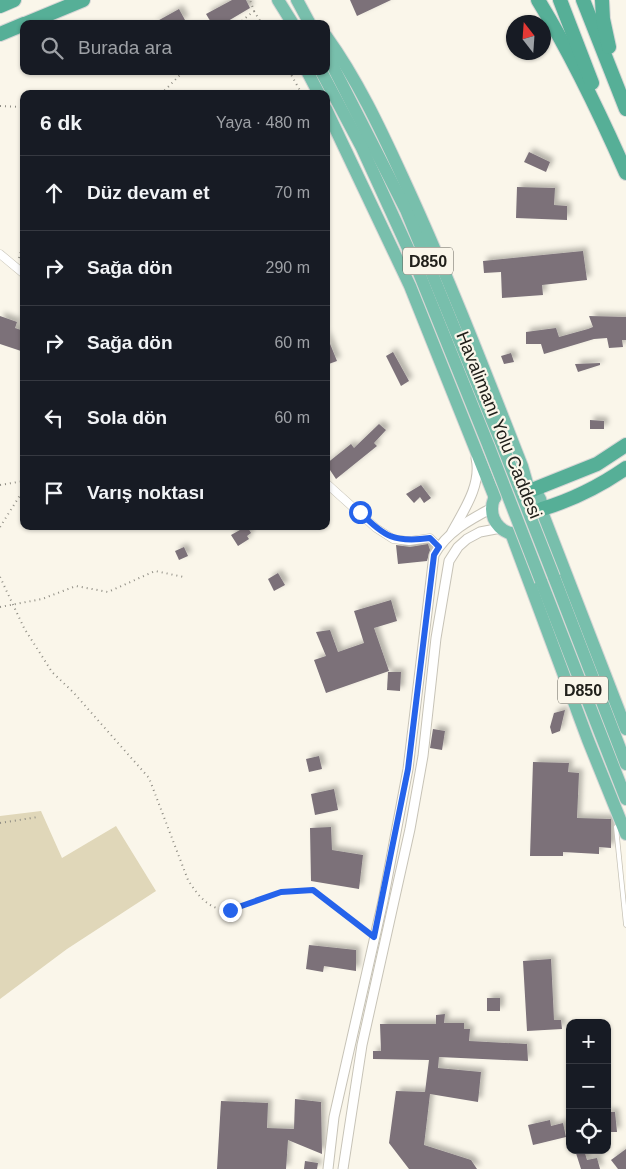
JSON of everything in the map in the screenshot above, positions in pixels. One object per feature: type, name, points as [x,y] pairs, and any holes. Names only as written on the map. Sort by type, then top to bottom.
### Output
[{"type":"highway","points":[[0,6],[14,0]]},
{"type":"highway","points":[[34,20],[83,0]]},
{"type":"highway","points":[[277,0],[284,20]]},
{"type":"highway","points":[[277,0],[290,20]]},
{"type":"highway","points":[[538,0],[597,108],[626,172]]},
{"type":"highway","points":[[560,0],[626,172]]},
{"type":"highway","points":[[583,0],[626,108]]},
{"type":"highway","points":[[602,0],[602,19],[626,100]]},
{"type":"highway","points":[[298,2],[308,20]]},
{"type":"highway","points":[[298,2],[314,20]]},
{"type":"highway","points":[[0,34],[20,26]]},
{"type":"highway","points":[[330,42],[359,89],[428,234],[530,488],[539,498],[626,729]]},
{"type":"highway","name":"Havalimanı Yolu Caddesi","points":[[330,60],[406,210],[501,442],[626,764]]},
{"type":"highway","points":[[309,75],[317,90]]},
{"type":"highway","name":"Havalimanı Yolu Caddesi","points":[[323,75],[362,148],[413,260],[489,447],[626,799]]},
{"type":"highway","points":[[330,117],[402,269],[474,448],[494,503],[494,519],[506,531],[621,830]]},
{"type":"highway","points":[[494,503],[507,487],[517,484],[530,488],[597,464],[626,445]]},
{"type":"highway","points":[[542,510],[603,483],[626,468]]},
{"type":"highway","points":[[506,531],[522,534],[532,529],[540,520],[542,510]]},
{"type":"street","points":[[0,254],[20,271]]},
{"type":"street","points":[[451,534],[473,492],[477,463],[474,448]]},
{"type":"street","points":[[330,487],[376,528],[393,539],[409,541],[430,538],[439,547]]},
{"type":"street","points":[[328,1169],[334,1118],[374,937],[408,769],[434,555],[451,534],[494,503]]},
{"type":"street","points":[[343,1169],[362,1045],[410,828],[430,708],[436,638],[449,561],[458,547],[467,539],[480,532],[506,531]]},
{"type":"lane","points":[[621,830],[626,925]]},
{"type":"path","points":[[250,0],[260,20]]},
{"type":"path","points":[[243,20],[254,11]]},
{"type":"path","points":[[165,90],[180,75]]},
{"type":"path","points":[[291,75],[300,90]]},
{"type":"path","points":[[0,106],[20,107]]},
{"type":"path","points":[[16,268],[20,254]]},
{"type":"path","points":[[0,485],[20,482]]},
{"type":"path","points":[[0,528],[20,496]]},
{"type":"path","points":[[0,607],[42,599],[76,586],[108,592],[155,571],[184,577]]},
{"type":"path","points":[[0,577],[12,604],[52,672],[74,692],[149,778],[188,880],[203,899],[221,910],[230,910],[281,892],[313,890],[374,937]]},
{"type":"path","points":[[0,823],[38,817]]},
{"type":"shaded area","points":[[41,811],[62,858],[116,826],[156,891],[67,949],[0,999],[0,816]]},
{"type":"building","points":[[232,0],[246,0],[250,8],[230,20],[210,20],[206,14]]},
{"type":"building","points":[[350,0],[391,0],[357,16]]},
{"type":"building","points":[[179,9],[185,20],[159,20]]},
{"type":"building","points":[[529,152],[550,162],[546,172],[524,162]]},
{"type":"building","points":[[517,187],[555,188],[554,205],[567,206],[567,220],[516,218]]},
{"type":"building","points":[[583,251],[587,280],[542,285],[543,295],[502,298],[501,272],[484,273],[483,261]]},
{"type":"building","points":[[0,316],[17,322],[15,328],[20,330],[20,351],[0,344]]},
{"type":"building","points":[[589,316],[626,317],[626,340],[622,340],[623,347],[609,348],[607,338],[594,339],[544,354],[541,344],[526,344],[526,332],[556,328],[559,337],[593,327]]},
{"type":"building","points":[[330,344],[337,361],[330,364]]},
{"type":"building","points":[[393,352],[409,381],[401,386],[386,356]]},
{"type":"building","points":[[511,353],[514,362],[504,364],[501,356]]},
{"type":"building","points":[[600,363],[600,365],[578,372],[575,364]]},
{"type":"building","points":[[590,420],[604,421],[604,429],[590,429]]},
{"type":"building","points":[[379,424],[386,430],[374,443],[377,446],[336,479],[330,470],[330,461],[351,444],[354,448]]},
{"type":"building","points":[[421,485],[431,498],[424,503],[420,497],[414,503],[406,494]]},
{"type":"building","points":[[240,530],[249,530],[251,533],[247,536],[249,539],[238,546],[231,535]]},
{"type":"building","points":[[428,544],[430,550],[427,561],[398,564],[396,545],[410,547]]},
{"type":"building","points":[[184,547],[188,556],[179,560],[175,551]]},
{"type":"building","points":[[278,573],[285,585],[274,591],[268,579]]},
{"type":"building","points":[[391,600],[397,621],[374,628],[389,671],[326,693],[314,660],[326,656],[316,632],[330,630],[338,652],[364,643],[354,611]]},
{"type":"building","points":[[388,672],[401,672],[400,691],[387,690]]},
{"type":"building","points":[[565,710],[560,731],[552,734],[550,727],[554,713]]},
{"type":"building","points":[[433,729],[445,731],[442,750],[430,748]]},
{"type":"building","points":[[319,756],[322,769],[309,772],[306,759]]},
{"type":"building","points":[[533,762],[569,763],[568,772],[579,773],[577,818],[611,819],[611,848],[599,847],[599,854],[563,852],[563,856],[530,856]]},
{"type":"building","points":[[334,789],[338,810],[315,815],[311,794]]},
{"type":"building","points":[[331,827],[332,850],[363,855],[359,889],[311,881],[310,828]]},
{"type":"building","points":[[309,945],[356,950],[356,971],[324,966],[323,972],[306,969]]},
{"type":"building","points":[[551,959],[554,1020],[561,1020],[562,1029],[527,1031],[523,961]]},
{"type":"building","points":[[487,998],[500,998],[500,1011],[487,1011]]},
{"type":"building","points":[[445,1014],[444,1023],[464,1023],[464,1029],[470,1029],[469,1041],[527,1044],[528,1061],[439,1057],[438,1068],[481,1072],[478,1102],[430,1094],[424,1145],[471,1160],[477,1169],[409,1169],[389,1143],[396,1091],[425,1092],[429,1060],[373,1059],[373,1051],[381,1051],[380,1024],[436,1024],[436,1015]]},
{"type":"building","points":[[295,1099],[321,1102],[322,1154],[288,1140],[286,1169],[217,1169],[221,1101],[268,1103],[267,1128],[294,1129]]},
{"type":"building","points":[[611,1112],[615,1112],[617,1132],[611,1132]]},
{"type":"building","points":[[550,1120],[551,1126],[563,1123],[566,1137],[533,1145],[528,1125]]},
{"type":"building","points":[[626,1149],[626,1169],[618,1169],[611,1160]]},
{"type":"building","points":[[576,1154],[585,1154],[587,1160],[597,1158],[600,1169],[581,1169]]},
{"type":"building","points":[[305,1161],[318,1163],[317,1169],[304,1169]]},
{"type":"route","points":[[230,910],[281,892],[313,890],[374,937],[408,769],[434,555],[439,547],[430,538],[409,541],[393,539],[376,528],[360,512]]}]
